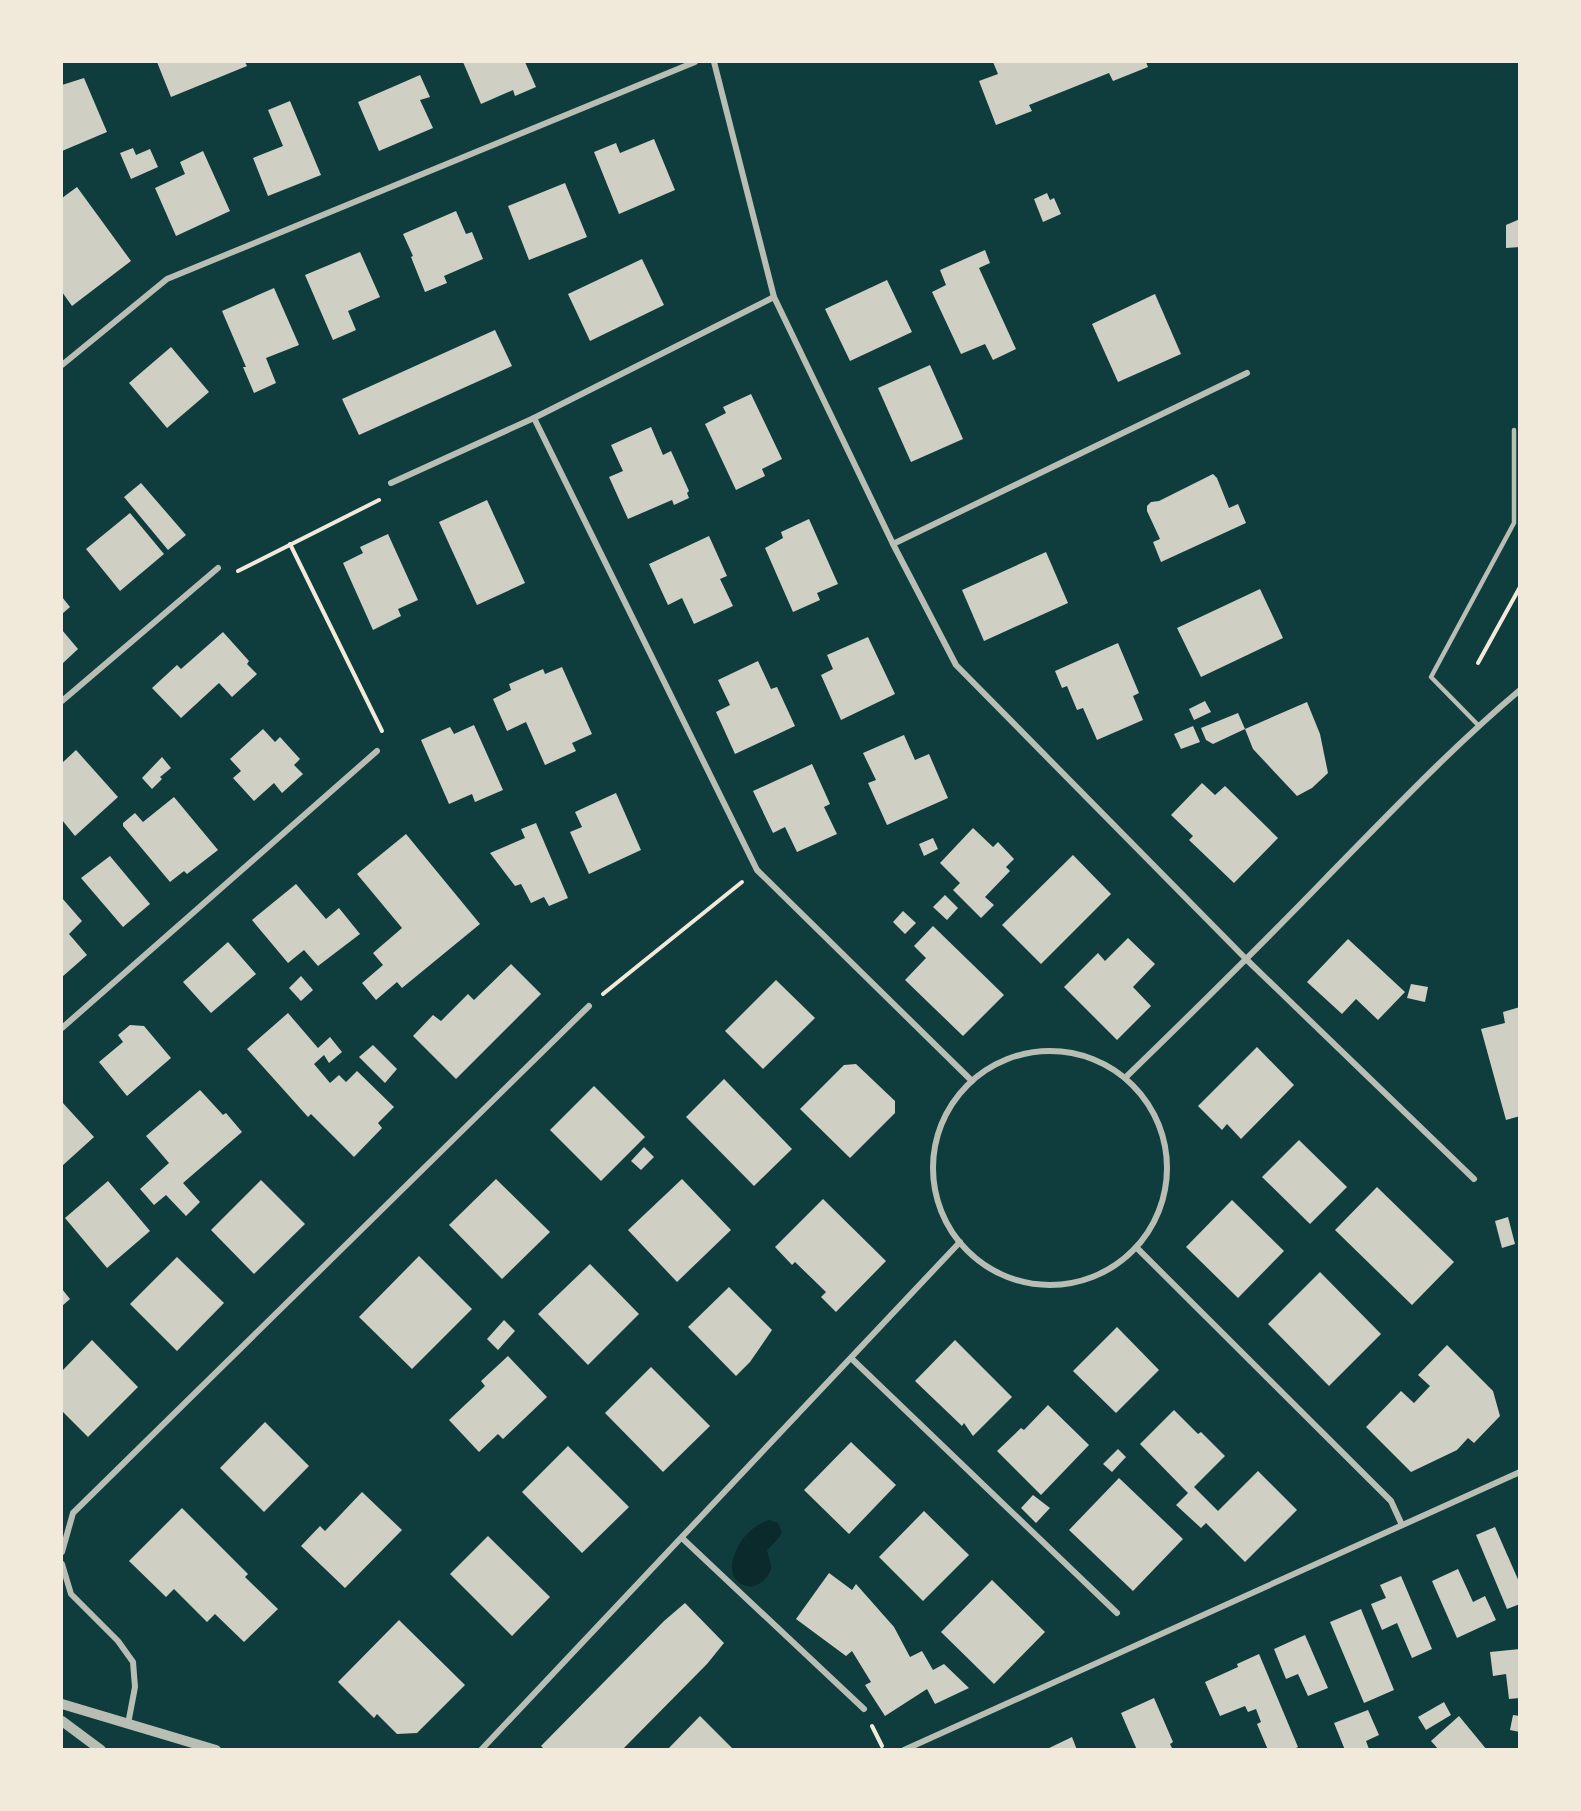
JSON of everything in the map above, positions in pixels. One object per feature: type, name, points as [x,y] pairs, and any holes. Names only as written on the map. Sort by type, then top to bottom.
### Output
[{"type":"street","points":[[62,365],[167,279],[695,62]]},
{"type":"street","points":[[714,62],[774,297],[893,544],[956,665],[1247,960],[1474,1179]]},
{"type":"street","points":[[391,483],[534,418],[774,297]]},
{"type":"street","points":[[893,544],[1247,373]]},
{"type":"street","points":[[534,418],[756,870],[972,1081]]},
{"type":"street","points":[[62,701],[218,568]]},
{"type":"street","points":[[1125,1078],[1247,960],[1479,726],[1520,690]]},
{"type":"street","points":[[62,1028],[377,751]]},
{"type":"street","points":[[62,1552],[73,1513],[589,1006]]},
{"type":"street","points":[[1065,1051],[1097,1060],[1125,1078],[1151,1107],[1165,1142],[1167,1179],[1158,1216],[1137,1248],[1106,1272],[1068,1284],[1027,1283],[990,1269],[960,1242],[942,1212],[933,1177],[936,1141],[949,1108],[972,1081],[1000,1062],[1032,1052],[1065,1051]]},
{"type":"street","points":[[481,1749],[960,1242]]},
{"type":"street","points":[[1137,1248],[1391,1501],[1402,1524]]},
{"type":"street","points":[[851,1358],[1117,1613]]},
{"type":"street","points":[[904,1749],[1520,1472]]},
{"type":"street","points":[[682,1538],[864,1709]]},
{"type":"street","points":[[62,1564],[71,1594],[118,1641],[133,1662],[135,1688],[128,1724]]},
{"type":"street","points":[[62,1704],[216,1749]]},
{"type":"street","points":[[62,1721],[102,1749]]},
{"type":"lane","points":[[1479,726],[1431,677],[1514,523],[1514,430]]},
{"type":"path","points":[[218,568],[234,573],[384,497],[391,483]]},
{"type":"path","points":[[291,544],[387,741],[377,751]]},
{"type":"path","points":[[1478,663],[1520,586]]},
{"type":"path","points":[[589,1006],[756,870]]},
{"type":"water","points":[[769,1520],[778,1523],[782,1533],[767,1550],[771,1564],[770,1571],[767,1577],[758,1584],[747,1586],[734,1576],[732,1569],[735,1553],[749,1532]]},
{"type":"building","points":[[157,62],[245,62],[247,66],[171,97]]},
{"type":"building","points":[[463,62],[525,62],[536,87],[515,96],[513,90],[481,104]]},
{"type":"building","points":[[993,62],[1146,62],[1148,67],[1113,81],[1109,73],[1029,105],[1032,111],[996,125],[979,81],[998,74]]},
{"type":"building","points":[[420,75],[430,97],[420,100],[433,128],[379,151],[358,102]]},
{"type":"building","points":[[84,78],[107,132],[62,151],[62,85]]},
{"type":"building","points":[[290,101],[321,175],[268,196],[253,158],[283,146],[268,110]]},
{"type":"building","points":[[654,139],[675,190],[619,214],[594,152],[616,143],[620,153]]},
{"type":"building","points":[[133,148],[136,155],[150,149],[158,167],[131,179],[120,153]]},
{"type":"building","points":[[203,151],[230,211],[176,236],[155,188],[185,174],[180,162]]},
{"type":"building","points":[[565,183],[587,237],[529,260],[508,206]]},
{"type":"building","points":[[77,187],[131,261],[72,306],[62,292],[62,198]]},
{"type":"building","points":[[1047,193],[1050,200],[1054,198],[1061,214],[1043,222],[1034,199]]},
{"type":"building","points":[[456,211],[466,234],[472,232],[483,259],[444,276],[447,283],[425,292],[403,234]]},
{"type":"building","points":[[1520,219],[1520,247],[1506,248],[1506,225]]},
{"type":"building","points":[[985,250],[990,263],[979,268],[1016,349],[993,360],[985,344],[961,354],[932,292],[946,285],[940,270]]},
{"type":"building","points":[[360,252],[380,297],[348,311],[356,330],[333,340],[305,275]]},
{"type":"building","points":[[642,259],[664,305],[590,341],[568,294]]},
{"type":"building","points":[[887,280],[912,332],[850,361],[825,309]]},
{"type":"building","points":[[274,288],[299,345],[266,358],[276,383],[254,393],[243,367],[246,367],[222,311]]},
{"type":"building","points":[[1155,294],[1181,354],[1118,382],[1092,324]]},
{"type":"building","points":[[495,330],[512,366],[359,435],[342,399]]},
{"type":"building","points":[[171,347],[209,392],[167,428],[129,383]]},
{"type":"building","points":[[930,365],[963,439],[911,462],[878,388]]},
{"type":"building","points":[[751,394],[782,459],[762,469],[765,476],[736,490],[705,424],[726,413],[723,407]]},
{"type":"building","points":[[651,427],[663,455],[671,451],[689,491],[687,493],[689,498],[674,505],[672,500],[628,519],[609,477],[623,471],[611,445]]},
{"type":"building","points":[[1213,474],[1217,478],[1229,508],[1238,504],[1246,523],[1161,562],[1153,542],[1160,539],[1147,511],[1147,506],[1151,502],[1159,501]]},
{"type":"building","points":[[141,483],[186,535],[168,550],[124,497]]},
{"type":"building","points":[[487,500],[525,583],[477,605],[439,522]]},
{"type":"building","points":[[130,513],[164,554],[120,591],[86,549]]},
{"type":"building","points":[[809,519],[838,584],[817,593],[820,600],[793,612],[765,548],[783,538],[781,532]]},
{"type":"building","points":[[388,534],[418,600],[398,609],[401,616],[373,630],[343,563],[363,553],[360,547]]},
{"type":"building","points":[[709,536],[727,576],[720,579],[733,606],[694,624],[682,598],[668,605],[649,564]]},
{"type":"building","points":[[1046,552],[1068,603],[984,641],[962,590]]},
{"type":"building","points":[[1260,589],[1283,638],[1201,677],[1177,628]]},
{"type":"building","points":[[62,597],[70,607],[62,614]]},
{"type":"building","points":[[62,630],[78,649],[62,664]]},
{"type":"building","points":[[223,632],[249,661],[247,664],[257,674],[232,697],[219,683],[181,718],[152,688],[177,665],[181,669]]},
{"type":"building","points":[[868,637],[895,694],[841,720],[821,675],[833,669],[827,655]]},
{"type":"building","points":[[1118,643],[1139,693],[1133,696],[1143,720],[1097,740],[1083,708],[1077,710],[1067,686],[1062,688],[1055,671]]},
{"type":"building","points":[[758,661],[771,689],[777,687],[795,726],[735,754],[716,712],[730,705],[718,680]]},
{"type":"building","points":[[562,667],[592,734],[572,743],[576,751],[545,765],[526,722],[507,731],[493,699],[511,690],[509,684],[543,669],[545,674]]},
{"type":"building","points":[[1205,701],[1211,712],[1194,720],[1189,709]]},
{"type":"building","points":[[1307,702],[1320,734],[1328,773],[1312,788],[1297,796],[1253,749],[1245,729]]},
{"type":"building","points":[[1238,713],[1245,729],[1213,744],[1206,740],[1201,728]]},
{"type":"building","points":[[474,725],[503,790],[475,802],[472,794],[449,804],[421,740],[450,727],[454,734]]},
{"type":"building","points":[[1193,726],[1200,742],[1181,749],[1174,734]]},
{"type":"building","points":[[263,729],[275,742],[280,737],[300,759],[294,765],[303,774],[282,793],[274,783],[254,801],[233,778],[241,771],[230,759]]},
{"type":"building","points":[[904,735],[915,760],[929,754],[948,798],[887,825],[868,783],[876,780],[863,753]]},
{"type":"building","points":[[76,750],[118,797],[75,836],[62,820],[62,763]]},
{"type":"building","points":[[162,757],[171,768],[160,777],[162,779],[152,789],[142,778]]},
{"type":"building","points":[[812,764],[830,804],[824,807],[837,834],[797,852],[785,827],[773,833],[753,791]]},
{"type":"building","points":[[1202,783],[1215,795],[1225,786],[1278,838],[1234,883],[1189,840],[1193,836],[1171,815]]},
{"type":"building","points":[[616,793],[641,850],[589,874],[570,832],[582,827],[575,812]]},
{"type":"building","points":[[174,797],[218,850],[187,874],[184,871],[170,882],[123,826],[123,823],[135,813],[143,822]]},
{"type":"building","points":[[536,823],[568,898],[549,906],[544,897],[531,903],[521,884],[515,886],[490,853],[525,838],[521,829]]},
{"type":"building","points":[[973,828],[993,847],[998,842],[1014,859],[1006,867],[1010,871],[985,897],[994,905],[981,918],[953,890],[960,883],[940,863]]},
{"type":"building","points":[[406,834],[480,924],[402,988],[397,982],[376,1000],[362,983],[383,965],[373,953],[402,928],[357,874]]},
{"type":"building","points":[[933,838],[938,849],[924,856],[919,844]]},
{"type":"building","points":[[1073,855],[1111,894],[1041,964],[1002,925]]},
{"type":"building","points":[[110,856],[150,904],[123,927],[81,878]]},
{"type":"building","points":[[296,884],[326,919],[339,908],[360,934],[318,966],[304,950],[288,963],[252,920]]},
{"type":"building","points":[[945,895],[958,908],[947,920],[933,907]]},
{"type":"building","points":[[62,898],[82,921],[69,934],[87,955],[62,977]]},
{"type":"building","points":[[903,911],[916,923],[905,934],[893,922]]},
{"type":"building","points":[[933,926],[1004,995],[963,1036],[905,980],[926,958],[914,946]]},
{"type":"building","points":[[1128,938],[1155,964],[1133,987],[1151,1006],[1117,1040],[1064,987],[1098,953],[1105,961]]},
{"type":"building","points":[[1348,939],[1405,992],[1378,1020],[1356,999],[1342,1014],[1307,982]]},
{"type":"building","points":[[228,942],[256,974],[211,1013],[183,982]]},
{"type":"building","points":[[511,964],[541,994],[456,1079],[413,1036],[433,1015],[441,1021],[468,994],[474,1000]]},
{"type":"building","points":[[301,976],[313,990],[301,1001],[289,988]]},
{"type":"building","points":[[776,980],[815,1018],[763,1069],[725,1031]]},
{"type":"building","points":[[1411,984],[1428,987],[1425,1002],[1407,998]]},
{"type":"building","points":[[1520,1007],[1520,1116],[1506,1120],[1481,1029],[1505,1023],[1503,1012]]},
{"type":"building","points":[[288,1013],[318,1048],[330,1037],[342,1052],[329,1063],[324,1055],[314,1064],[330,1083],[339,1075],[346,1082],[357,1071],[394,1107],[378,1123],[382,1128],[354,1157],[311,1114],[308,1117],[247,1049]]},
{"type":"building","points":[[130,1025],[144,1026],[171,1058],[127,1096],[99,1062],[123,1042],[118,1035]]},
{"type":"building","points":[[373,1045],[397,1069],[385,1083],[359,1057]]},
{"type":"building","points":[[1257,1047],[1294,1085],[1241,1139],[1227,1124],[1222,1130],[1198,1106]]},
{"type":"building","points":[[856,1064],[895,1101],[895,1113],[850,1158],[800,1109],[844,1065]]},
{"type":"building","points":[[724,1079],[792,1149],[754,1186],[686,1117]]},
{"type":"building","points":[[594,1086],[645,1137],[601,1181],[550,1130]]},
{"type":"building","points":[[200,1090],[223,1115],[226,1113],[242,1132],[183,1183],[200,1202],[186,1216],[166,1195],[154,1205],[140,1189],[169,1163],[146,1136]]},
{"type":"building","points":[[62,1102],[94,1137],[62,1166]]},
{"type":"building","points":[[1299,1140],[1347,1187],[1310,1224],[1262,1177]]},
{"type":"building","points":[[644,1147],[654,1157],[641,1170],[631,1161]]},
{"type":"building","points":[[496,1179],[550,1232],[502,1279],[449,1225]]},
{"type":"building","points":[[682,1179],[731,1230],[677,1282],[628,1230]]},
{"type":"building","points":[[261,1180],[305,1224],[254,1274],[211,1230]]},
{"type":"building","points":[[108,1181],[150,1231],[107,1268],[65,1218]]},
{"type":"building","points":[[1377,1187],[1454,1262],[1412,1305],[1335,1230]]},
{"type":"building","points":[[823,1199],[886,1261],[836,1312],[821,1297],[826,1292],[795,1262],[792,1265],[775,1247]]},
{"type":"building","points":[[1232,1200],[1284,1251],[1238,1298],[1186,1247]]},
{"type":"building","points":[[1508,1217],[1515,1244],[1502,1248],[1495,1221]]},
{"type":"building","points":[[419,1256],[472,1309],[412,1369],[359,1317]]},
{"type":"building","points":[[177,1257],[224,1303],[177,1351],[130,1304]]},
{"type":"building","points":[[590,1264],[639,1314],[588,1365],[538,1314]]},
{"type":"building","points":[[1320,1272],[1381,1334],[1329,1386],[1268,1324]]},
{"type":"building","points":[[729,1287],[772,1330],[750,1362],[736,1376],[688,1327]]},
{"type":"building","points":[[62,1289],[70,1299],[62,1306]]},
{"type":"building","points":[[504,1320],[515,1331],[498,1350],[487,1339]]},
{"type":"building","points":[[1117,1327],[1159,1370],[1116,1413],[1073,1371]]},
{"type":"building","points":[[92,1340],[138,1387],[88,1437],[62,1411],[62,1371]]},
{"type":"building","points":[[955,1340],[1012,1397],[973,1436],[964,1423],[962,1426],[915,1381]]},
{"type":"building","points":[[1447,1345],[1493,1391],[1500,1416],[1474,1443],[1468,1438],[1457,1450],[1411,1472],[1366,1427],[1401,1391],[1414,1403],[1430,1386],[1418,1375]]},
{"type":"building","points":[[508,1356],[547,1397],[503,1439],[498,1434],[479,1452],[449,1420],[485,1386],[481,1381]]},
{"type":"building","points":[[651,1367],[710,1426],[663,1472],[605,1413]]},
{"type":"building","points":[[1048,1405],[1089,1445],[1041,1495],[997,1451],[1021,1428],[1024,1430]]},
{"type":"building","points":[[1174,1410],[1225,1456],[1194,1487],[1218,1511],[1258,1471],[1297,1510],[1245,1562],[1206,1523],[1201,1528],[1176,1505],[1188,1493],[1140,1444]]},
{"type":"building","points":[[265,1422],[309,1466],[264,1512],[220,1468]]},
{"type":"building","points":[[851,1442],[896,1485],[849,1534],[804,1490]]},
{"type":"building","points":[[568,1446],[629,1507],[582,1553],[522,1492]]},
{"type":"building","points":[[1118,1449],[1126,1457],[1112,1472],[1103,1464]]},
{"type":"building","points":[[1119,1478],[1183,1539],[1133,1591],[1069,1530]]},
{"type":"building","points":[[362,1492],[402,1530],[345,1588],[301,1546],[320,1526],[325,1531]]},
{"type":"building","points":[[1033,1495],[1050,1508],[1036,1523],[1021,1508]]},
{"type":"building","points":[[182,1508],[248,1574],[245,1577],[278,1609],[244,1642],[215,1614],[207,1622],[174,1589],[166,1597],[129,1561]]},
{"type":"building","points":[[924,1511],[969,1555],[923,1601],[879,1557]]},
{"type":"building","points":[[1495,1527],[1520,1584],[1520,1604],[1507,1609],[1476,1535]]},
{"type":"building","points":[[488,1536],[550,1597],[512,1636],[450,1574]]},
{"type":"building","points":[[1458,1569],[1473,1602],[1485,1596],[1496,1620],[1457,1638],[1432,1581]]},
{"type":"building","points":[[829,1573],[852,1590],[856,1584],[894,1627],[910,1657],[922,1651],[933,1670],[944,1664],[969,1688],[935,1704],[927,1689],[885,1716],[865,1685],[871,1682],[852,1651],[846,1656],[796,1619]]},
{"type":"building","points":[[1401,1576],[1432,1649],[1412,1658],[1397,1623],[1382,1630],[1371,1604],[1386,1598],[1380,1585]]},
{"type":"building","points":[[992,1580],[1045,1632],[994,1684],[941,1632]]},
{"type":"building","points":[[685,1603],[724,1643],[707,1664],[622,1750],[545,1750],[541,1746],[664,1621]]},
{"type":"building","points":[[1361,1609],[1394,1690],[1364,1703],[1330,1622]]},
{"type":"building","points":[[399,1620],[465,1685],[417,1733],[397,1734],[377,1714],[374,1718],[338,1682]]},
{"type":"building","points":[[1305,1635],[1328,1688],[1308,1696],[1298,1674],[1286,1679],[1274,1649]]},
{"type":"building","points":[[1520,1649],[1520,1698],[1509,1699],[1506,1674],[1493,1676],[1490,1652]]},
{"type":"building","points":[[1259,1654],[1298,1747],[1292,1750],[1268,1750],[1257,1724],[1261,1722],[1256,1709],[1248,1712],[1245,1706],[1220,1716],[1205,1682],[1238,1667],[1237,1664]]},
{"type":"building","points":[[1154,1698],[1173,1742],[1170,1744],[1173,1750],[1137,1750],[1121,1713]]},
{"type":"building","points":[[1444,1702],[1451,1715],[1426,1730],[1418,1717]]},
{"type":"building","points":[[1368,1710],[1379,1735],[1366,1741],[1369,1749],[1345,1750],[1334,1723]]},
{"type":"building","points":[[1513,1715],[1520,1716],[1520,1732],[1510,1730]]},
{"type":"building","points":[[700,1716],[734,1750],[667,1750]]},
{"type":"building","points":[[1459,1716],[1487,1750],[1439,1750],[1431,1741]]},
{"type":"building","points":[[1072,1737],[1077,1750],[1045,1750]]}]
